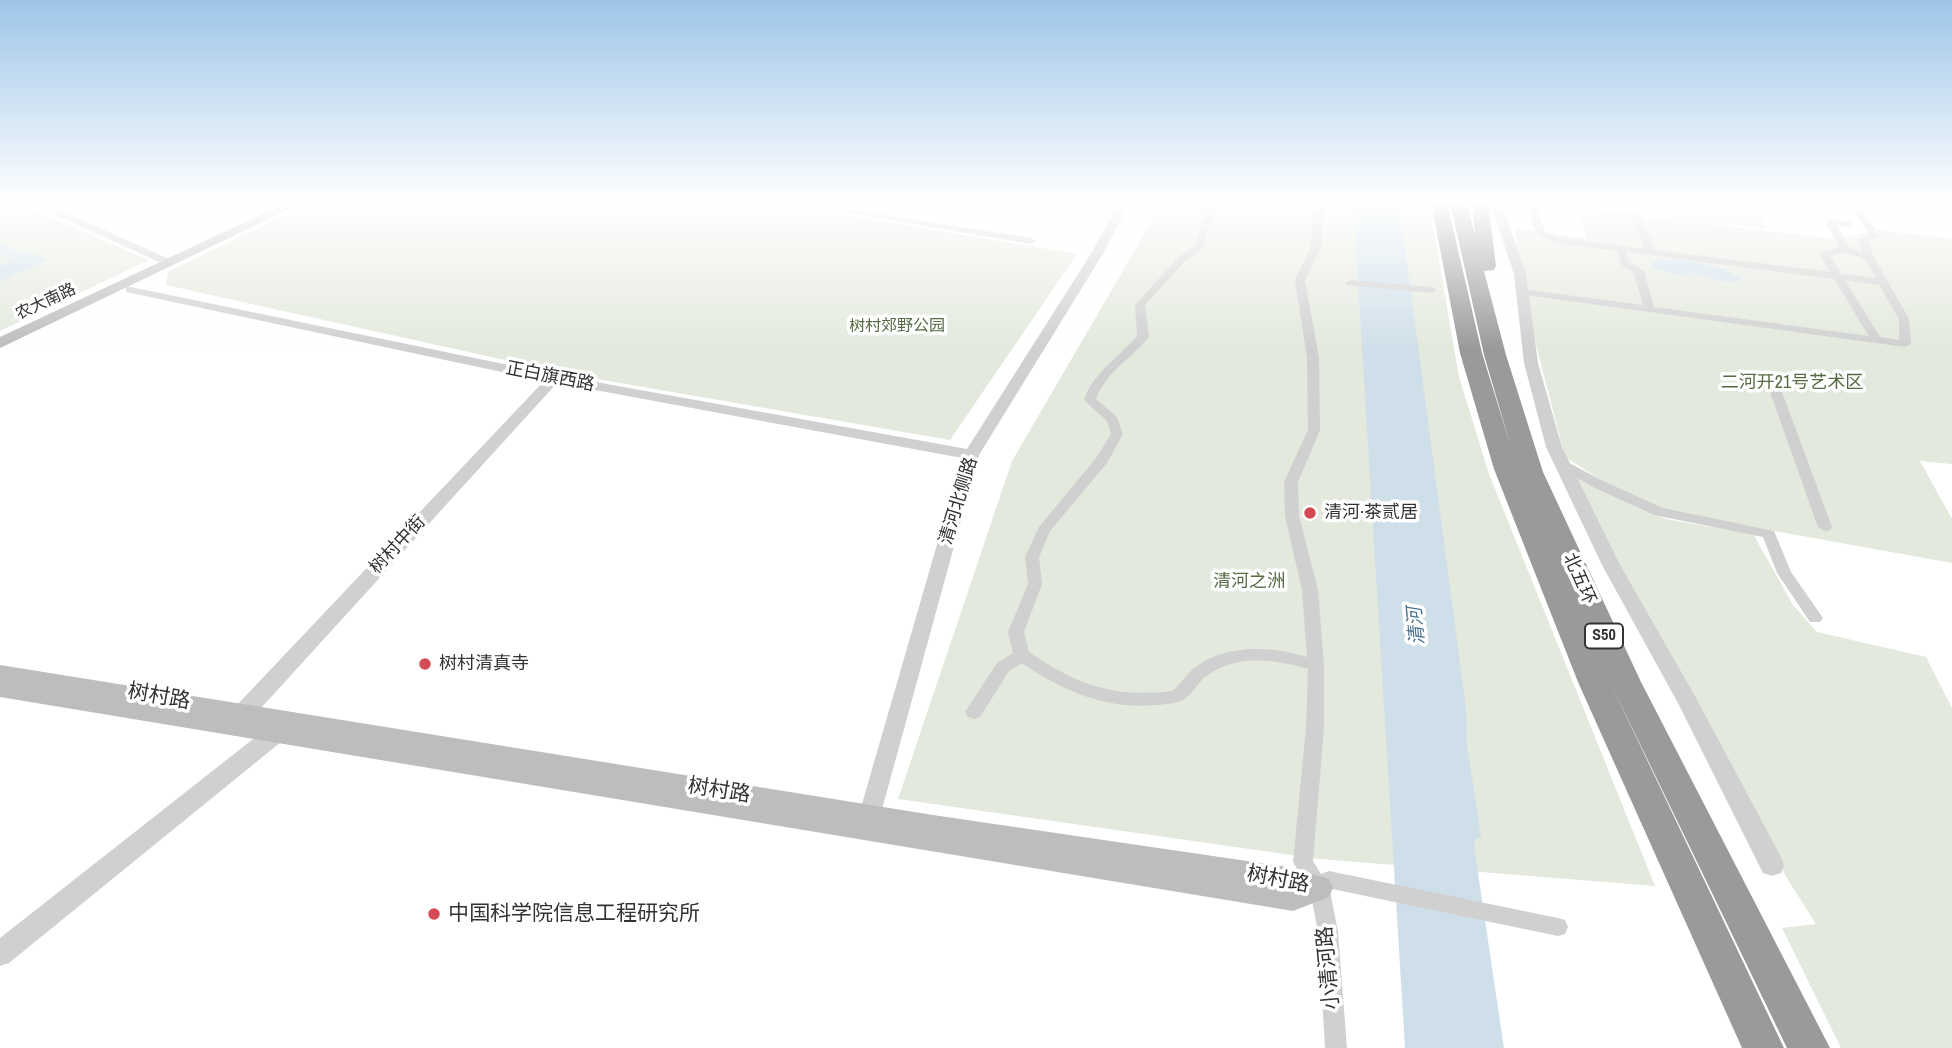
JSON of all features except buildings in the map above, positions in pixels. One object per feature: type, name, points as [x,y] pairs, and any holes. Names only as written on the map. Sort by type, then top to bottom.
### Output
[{"type":"highway","name":"北五环","points":[[1449,251],[1471,353],[1506,469],[1594,682],[1763,1048]]},
{"type":"highway","name":"北五环","points":[[1470,251],[1495,355],[1531,472],[1625,682],[1809,1048]]},
{"type":"highway","points":[[1485,251],[1495,355]]},
{"type":"main road","name":"农大南路","points":[[0,338],[180,251]]},
{"type":"main road","name":"农大南路","points":[[0,344],[195,251]]},
{"type":"main road","name":"树村路","points":[[0,673],[244,712],[284,727]]},
{"type":"main road","name":"树村路","points":[[0,688],[284,727],[868,824],[1293,899],[1319,888]]},
{"type":"street","points":[[144,251],[163,259]]},
{"type":"street","name":"清河北侧路","points":[[868,824],[971,455],[1099,251]]},
{"type":"street","points":[[1193,251],[1182,259],[1140,305],[1143,337],[1124,360],[1093,387],[1090,400],[1113,420],[1117,433],[1102,460],[1044,530],[1032,557],[1035,584],[1016,632],[1022,655],[1057,680],[1083,690],[1104,697],[1142,700],[1177,696],[1198,674],[1233,655],[1258,654],[1316,667]]},
{"type":"street","name":"小清河路","points":[[1314,251],[1300,280],[1313,359],[1314,430],[1292,482],[1292,516],[1310,590],[1316,667],[1315,728],[1303,862],[1319,888],[1328,933],[1336,1048]]},
{"type":"street","points":[[1512,251],[1520,274],[1531,363],[1560,462],[1611,565],[1689,704],[1772,865]]},
{"type":"street","points":[[1622,251],[1625,263],[1639,271],[1650,310]]},
{"type":"street","points":[[1643,251],[1882,282]]},
{"type":"street","points":[[1837,251],[1824,254],[1874,337]]},
{"type":"street","points":[[1850,251],[1869,258]]},
{"type":"street","points":[[1522,292],[1859,339],[1874,337],[1905,344],[1905,319],[1867,251]]},
{"type":"street","points":[[1350,282],[1432,290]]},
{"type":"street","name":"正白旗西路","points":[[131,289],[553,379],[971,455]]},
{"type":"street","name":"树村中街","points":[[244,712],[553,379]]},
{"type":"street","points":[[1776,392],[1825,527]]},
{"type":"street","points":[[1560,462],[1598,484],[1659,512],[1769,534],[1784,573],[1815,618]]},
{"type":"street","points":[[974,712],[1003,667],[1022,655]]},
{"type":"street","points":[[0,954],[284,727]]},
{"type":"street","points":[[1319,888],[1329,880],[1558,927]]},
{"type":"green space","points":[[0,251],[128,251],[149,260],[0,331]]},
{"type":"green space","name":"树村郊野公园","points":[[211,251],[1059,251],[1077,254],[950,440],[568,374],[166,285],[168,272]]},
{"type":"green space","name":"清河之洲","points":[[1134,251],[1437,251],[1459,377],[1489,474],[1655,886],[1320,859],[898,799],[1012,461]]},
{"type":"green space","name":"二河开21号艺术区","points":[[1518,251],[1952,251],[1952,464],[1920,461],[1952,519],[1952,563],[1664,511],[1623,494],[1565,457],[1536,345]]},
{"type":"green space","points":[[1573,473],[1638,508],[1666,519],[1753,534],[1793,605],[1817,632],[1926,657],[1952,708],[1952,1048],[1841,1048],[1782,928],[1816,924],[1788,880],[1616,563]]},
{"type":"water","points":[[0,251],[15,251],[19,254],[41,255],[46,261],[0,281],[0,266],[14,258],[0,256]]},
{"type":"water","name":"清河","points":[[1356,251],[1405,251],[1481,837],[1476,839],[1474,846],[1504,1048],[1405,1048]]},
{"type":"water","points":[[1658,259],[1691,261],[1713,266],[1742,280],[1728,282],[1687,273],[1691,278],[1652,268],[1652,263]]},
{"type":"place","name":"清河·茶贰居","points":[[1310,513]]},
{"type":"place","name":"树村清真寺","points":[[425,664]]},
{"type":"place","name":"中国科学院信息工程研究所","points":[[434,914]]}]
